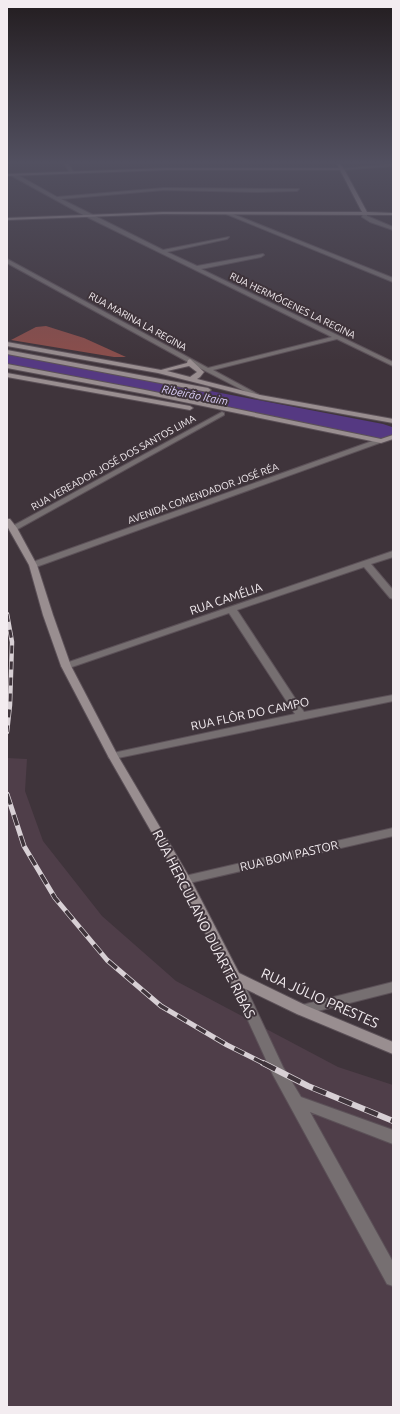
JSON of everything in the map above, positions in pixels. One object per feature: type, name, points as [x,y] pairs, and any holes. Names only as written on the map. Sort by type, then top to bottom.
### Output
[{"type":"street","name":"RUA HERMÓGENES LA REGINA","points":[[118,229],[393,364]]},
{"type":"street","points":[[267,229],[393,280]]},
{"type":"street","points":[[164,251],[227,238]]},
{"type":"street","points":[[196,268],[261,255]]},
{"type":"street","name":"RUA MARINA LA REGINA","points":[[7,261],[190,362],[260,397]]},
{"type":"street","points":[[207,370],[339,337]]},
{"type":"street","points":[[7,344],[158,371],[260,397],[393,422]]},
{"type":"street","points":[[7,352],[363,420],[393,422]]},
{"type":"street","points":[[158,371],[179,368],[190,362],[201,372],[193,379],[180,384]]},
{"type":"street","points":[[7,366],[145,392],[393,444]]},
{"type":"street","points":[[7,375],[363,441],[381,441],[393,437]]},
{"type":"street","points":[[228,394],[245,393]]},
{"type":"street","name":"RUA VEREADOR JOSÉ DOS SANTOS LIMA","points":[[10,525],[222,414]]},
{"type":"street","name":"AVENIDA COMENDADOR JOSÉ RÉA","points":[[33,565],[381,441]]},
{"type":"street","name":"RUA HERCULANO DUARTE RIBAS","points":[[10,525],[33,565],[48,616],[66,666],[113,756],[185,880],[234,977],[278,1071],[393,1278]]},
{"type":"street","name":"RUA CAMÉLIA","points":[[66,666],[393,554]]},
{"type":"street","points":[[365,564],[393,596]]},
{"type":"street","points":[[232,610],[301,716]]},
{"type":"street","name":"RUA FLÔR DO CAMPO","points":[[113,756],[393,698]]},
{"type":"street","name":"RUA BOM PASTOR","points":[[185,880],[393,832]]},
{"type":"street","name":"RUA JÚLIO PRESTES","points":[[234,977],[302,1010],[393,1048]]},
{"type":"street","points":[[302,1010],[393,987]]},
{"type":"street","points":[[296,1101],[393,1137]]},
{"type":"shaded area","points":[[46,326],[84,338],[126,357],[114,357],[11,340],[36,327]]},
{"type":"shaded area","points":[[7,758],[27,759],[25,791],[43,841],[102,916],[176,981],[338,1067],[393,1085],[393,1407],[7,1407]]},
{"type":"waterway","name":"Ribeirão Itaim","points":[[7,359],[383,432]]},
{"type":"railway","points":[[7,614],[12,642],[10,705],[7,732]]},
{"type":"railway","points":[[7,794],[24,846],[55,898],[107,960],[161,1006],[227,1045],[263,1063]]},
{"type":"railway","points":[[263,1063],[308,1086],[393,1121]]}]
